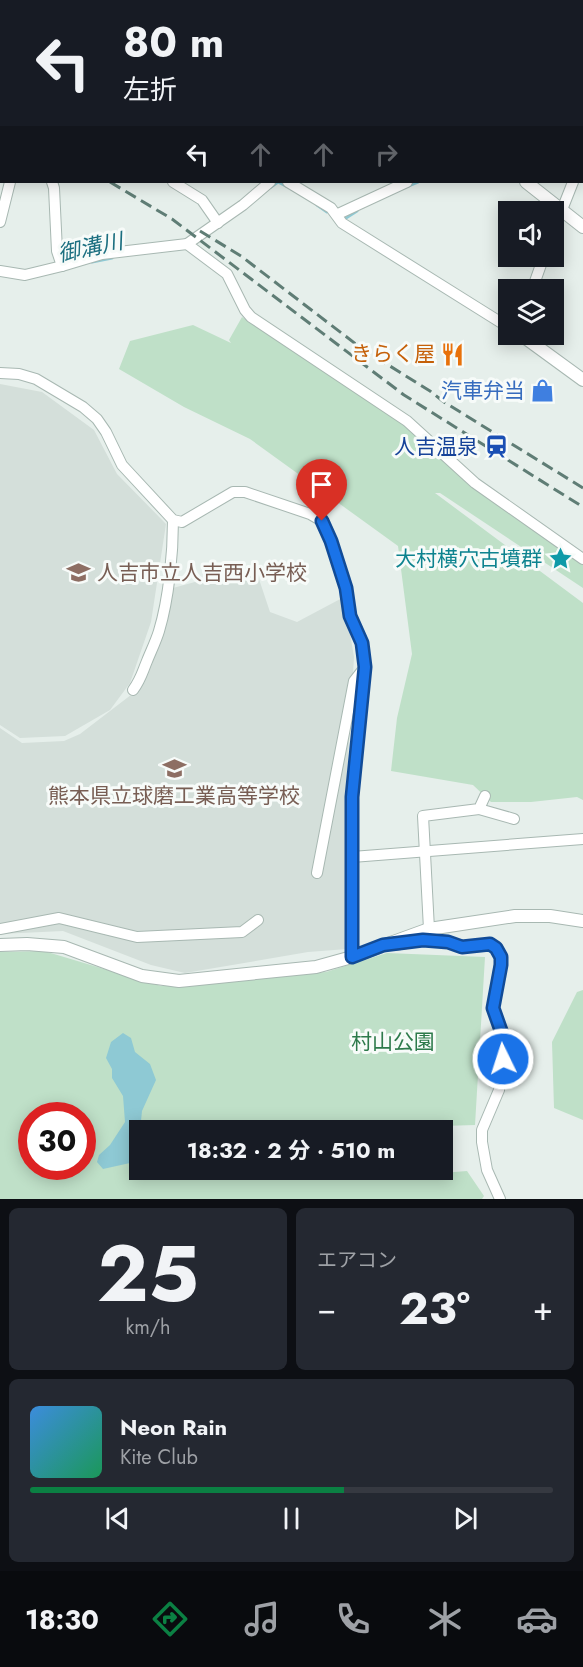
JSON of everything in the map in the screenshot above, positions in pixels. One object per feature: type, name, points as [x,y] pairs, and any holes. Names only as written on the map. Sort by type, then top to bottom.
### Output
[{"type":"street","points":[[0,222],[10,183]]},
{"type":"street","points":[[52,183],[57,250],[62,266]]},
{"type":"street","points":[[175,183],[202,200],[218,223]]},
{"type":"street","points":[[0,271],[25,275],[102,254],[187,244],[269,183]]},
{"type":"street","points":[[290,183],[331,208],[338,214],[342,223],[498,321]]},
{"type":"street","points":[[338,214],[405,183]]},
{"type":"street","points":[[527,183],[552,201]]},
{"type":"street","points":[[564,202],[573,183]]},
{"type":"street","points":[[564,211],[583,227]]},
{"type":"street","points":[[187,244],[227,274],[245,310],[251,317],[407,422],[475,483],[583,559]]},
{"type":"street","points":[[535,345],[583,380]]},
{"type":"street","points":[[0,373],[19,374],[36,379],[83,407],[97,419],[106,432],[122,465],[173,520],[183,522],[234,492],[245,492],[310,514],[322,521],[346,588],[350,616],[362,643],[365,667],[353,775],[352,957]]},
{"type":"street","points":[[133,690],[142,678],[145,664],[159,632],[170,576],[173,520]]},
{"type":"street","points":[[317,873],[354,681],[365,667]]},
{"type":"street","points":[[479,809],[485,796]]},
{"type":"street","points":[[429,929],[423,816],[479,809],[514,819]]},
{"type":"street","points":[[352,857],[583,839]]},
{"type":"street","points":[[0,945],[27,944],[64,947],[142,976],[179,981],[316,967],[352,957],[429,929],[515,916],[550,916],[583,921]]},
{"type":"street","points":[[0,928],[59,918],[137,937],[242,932],[258,920]]},
{"type":"street","points":[[383,945],[423,940],[448,942],[462,947],[490,944],[496,948],[501,957],[493,1008],[504,1039],[503,1059],[499,1090],[482,1130],[487,1170],[500,1199]]},
{"type":"shaded area","name":"人吉市立人吉西小学校","points":[[0,384],[42,392],[94,430],[117,474],[166,524],[151,622],[130,683],[110,710],[65,736],[20,738],[0,725]]},
{"type":"shaded area","name":"熊本県立球磨工業高等学校","points":[[257,573],[270,612],[297,622],[344,597],[354,657],[346,793],[347,949],[308,952],[185,973],[151,965],[63,931],[0,934],[0,728],[22,743],[64,741],[80,734],[140,688],[173,588],[213,577]]},
{"type":"green space","points":[[242,317],[389,414],[583,562],[583,588],[440,493],[435,493],[583,603],[583,800],[577,797],[531,802],[491,802],[473,785],[391,771],[397,718],[412,654],[398,546],[250,439],[184,407],[119,369],[130,341],[193,325],[231,343],[229,340]]},
{"type":"green space","name":"村山公園","points":[[44,951],[161,986],[326,972],[387,953],[485,957],[475,1125],[453,1126],[453,1120],[129,1120],[129,1180],[453,1180],[453,1172],[467,1171],[484,1196],[482,1199],[0,1199],[0,952]]},
{"type":"green space","points":[[583,990],[583,1120],[554,1108],[552,1042],[577,992]]},
{"type":"water","points":[[123,1033],[131,1038],[135,1052],[150,1064],[156,1080],[142,1111],[141,1120],[129,1120],[129,1163],[103,1169],[97,1162],[99,1155],[110,1145],[125,1122],[123,1096],[112,1078],[112,1069],[106,1058],[111,1042]]},
{"type":"waterway","name":"御溝川","points":[[271,187],[277,183]]},
{"type":"waterway","name":"御溝川","points":[[280,183],[286,186]]},
{"type":"waterway","name":"御溝川","points":[[408,186],[416,183]]},
{"type":"waterway","name":"御溝川","points":[[317,205],[327,212]]},
{"type":"waterway","name":"御溝川","points":[[346,218],[357,211]]},
{"type":"waterway","name":"御溝川","points":[[92,262],[112,258]]},
{"type":"railway","points":[[112,183],[172,219],[404,395],[583,507]]},
{"type":"railway","points":[[200,231],[241,256],[361,348],[583,488]]},
{"type":"place","name":"きらく屋","points":[[453,354]]},
{"type":"place","name":"汽車弁当","points":[[543,391]]},
{"type":"place","name":"人吉温泉","points":[[496,447]]},
{"type":"place","name":"大村横穴古墳群","points":[[560,559]]},
{"type":"place","name":"人吉市立人吉西小学校","points":[[79,573]]},
{"type":"place","name":"熊本県立球磨工業高等学校","points":[[174,768]]},
{"type":"route","points":[[322,521],[346,588],[350,616],[362,643],[365,667],[352,797],[352,957],[383,945],[423,940],[448,942],[462,947],[490,944],[496,948],[501,957],[501,965],[493,1008],[504,1039],[503,1059]]}]
